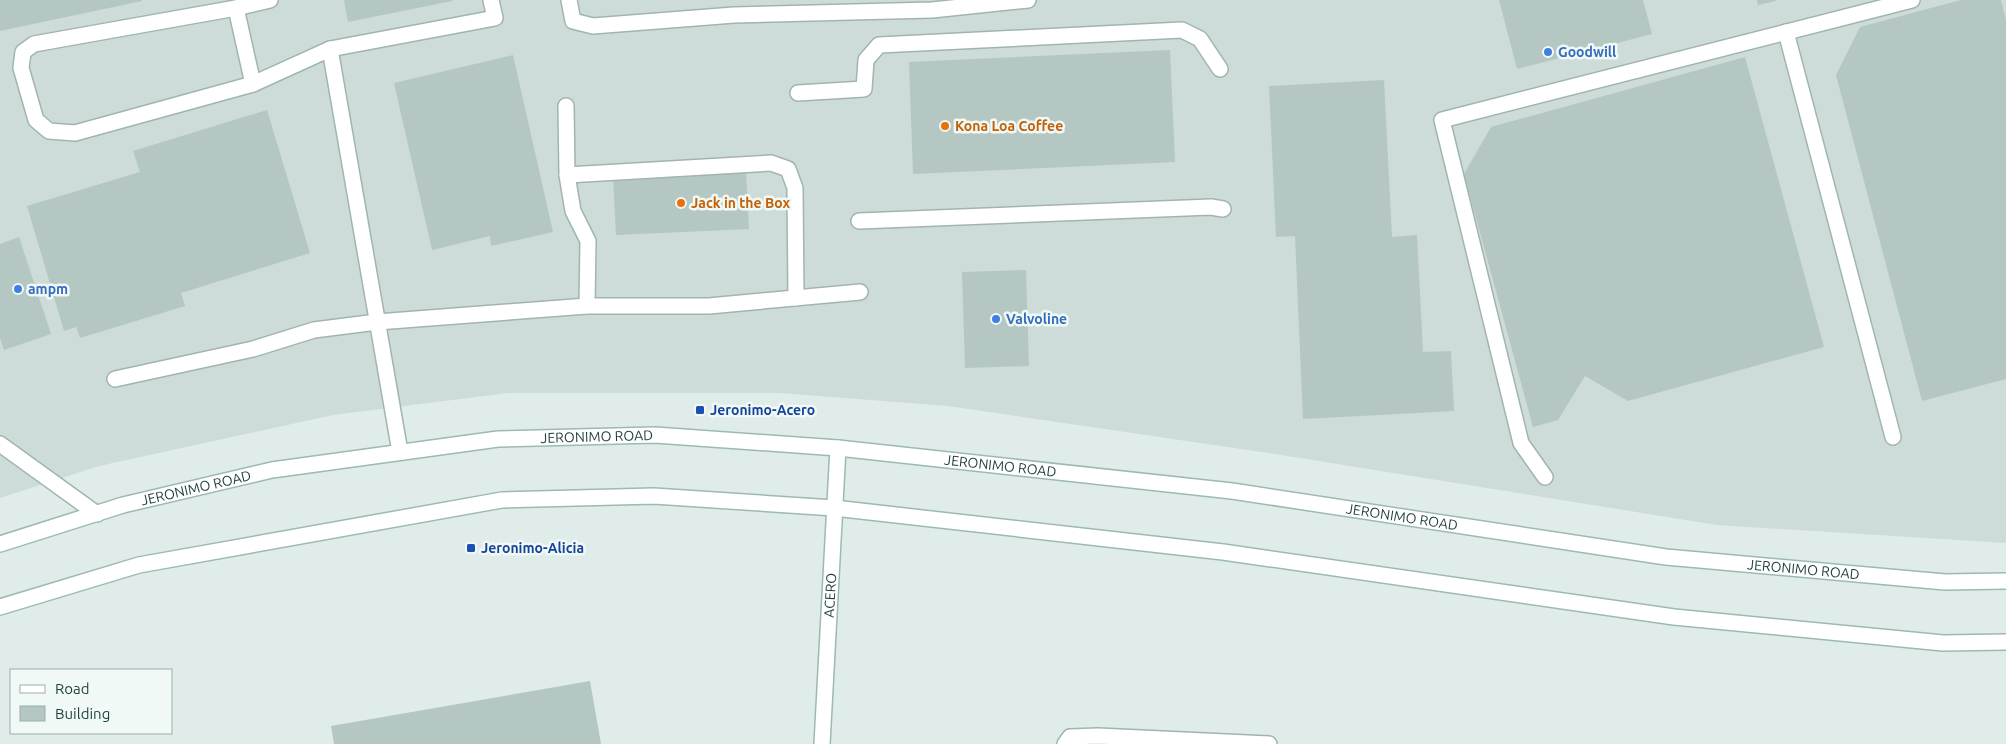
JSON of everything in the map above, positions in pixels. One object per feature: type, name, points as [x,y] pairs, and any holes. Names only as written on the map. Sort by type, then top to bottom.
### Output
[{"type":"main road","points":[[270,0],[236,8],[34,44],[23,52],[21,68],[36,120],[49,131],[75,133],[253,84],[330,49],[495,18],[491,0]]},
{"type":"main road","points":[[569,0],[573,21],[593,26],[734,15],[932,10],[1028,0]]},
{"type":"main road","points":[[1545,477],[1521,443],[1442,120],[1912,0]]},
{"type":"main road","points":[[236,8],[253,84]]},
{"type":"main road","points":[[798,94],[864,89],[866,60],[879,45],[1182,30],[1200,39],[1220,69]]},
{"type":"main road","points":[[1786,32],[1893,437]]},
{"type":"main road","points":[[330,49],[400,452]]},
{"type":"main road","points":[[566,106],[567,175],[573,211],[588,241],[587,306]]},
{"type":"main road","points":[[567,175],[771,163],[788,169],[795,188],[796,298]]},
{"type":"main road","points":[[859,221],[1211,207],[1223,209]]},
{"type":"main road","points":[[116,379],[253,349],[314,330],[377,322],[587,306],[709,306],[860,292]]},
{"type":"main road","name":"JERONIMO ROAD","points":[[0,544],[124,506],[272,470],[498,439],[654,435],[838,448],[1232,491],[1666,557],[1945,582],[2006,581]]},
{"type":"main road","points":[[0,444],[97,514]]},
{"type":"main road","name":"ACERO","points":[[822,744],[838,448]]},
{"type":"main road","points":[[0,607],[139,565],[502,500],[654,496],[834,508],[1223,552],[1674,617],[1943,644],[2006,642]]},
{"type":"main road","points":[[1065,744],[1070,737],[1098,736],[1269,744]]},
{"type":"shaded area","points":[[0,0],[2006,0],[2006,543],[1717,525],[1275,454],[948,406],[780,393],[508,393],[333,415],[99,466],[0,498]]},
{"type":"building","points":[[0,0],[142,0],[142,1],[0,31]]},
{"type":"building","points":[[344,0],[452,0],[452,1],[348,22]]},
{"type":"building","name":"Goodwill","points":[[1499,0],[1643,0],[1652,34],[1517,69]]},
{"type":"building","points":[[1757,0],[1775,0],[1776,1],[1758,5]]},
{"type":"building","points":[[1961,0],[2001,0],[2006,20],[2006,379],[1922,401],[1836,75],[1860,27]]},
{"type":"building","points":[[1170,50],[1175,162],[913,174],[909,62]]},
{"type":"building","points":[[513,55],[553,232],[491,246],[490,236],[432,250],[394,83]]},
{"type":"building","points":[[1745,57],[1824,347],[1628,401],[1585,376],[1558,420],[1533,427],[1464,174],[1491,127]]},
{"type":"building","points":[[1384,80],[1392,237],[1417,235],[1423,352],[1451,351],[1454,411],[1303,419],[1295,236],[1276,237],[1269,86]]},
{"type":"building","points":[[267,110],[310,253],[181,293],[185,306],[80,338],[76,327],[64,331],[27,206],[140,172],[133,151]]},
{"type":"building","name":"Jack in the Box","points":[[746,171],[749,229],[616,235],[613,177]]},
{"type":"building","name":"ampm","points":[[19,237],[51,334],[4,350],[0,338],[0,244]]},
{"type":"building","name":"Valvoline","points":[[1026,270],[1029,366],[965,368],[962,272]]},
{"type":"building","points":[[590,681],[601,744],[334,744],[331,726]]},
{"type":"place","name":"Goodwill","points":[[1548,52]]},
{"type":"place","name":"Kona Loa Coffee","points":[[945,126]]},
{"type":"place","name":"Jack in the Box","points":[[681,203]]},
{"type":"place","name":"ampm","points":[[18,289]]},
{"type":"place","name":"Valvoline","points":[[996,319]]},
{"type":"place","name":"Jeronimo-Acero","points":[[700,410]]},
{"type":"place","name":"Jeronimo-Alicia","points":[[471,548]]}]
